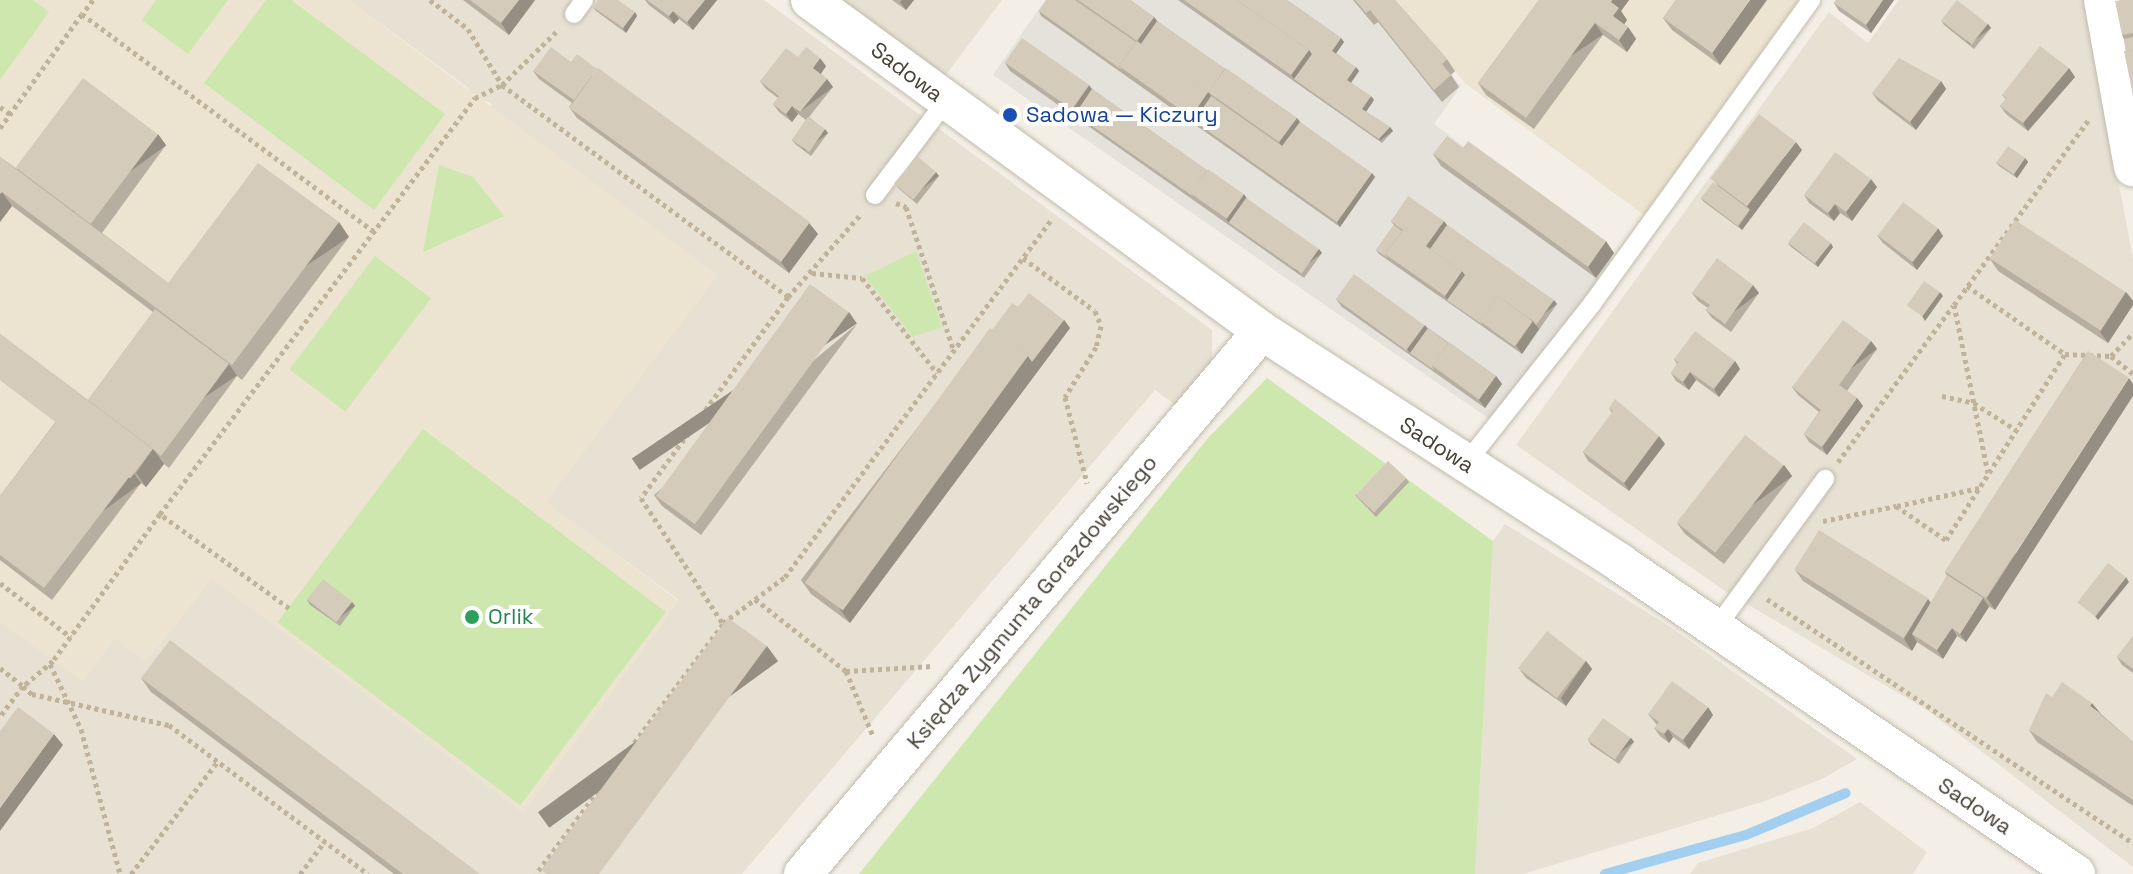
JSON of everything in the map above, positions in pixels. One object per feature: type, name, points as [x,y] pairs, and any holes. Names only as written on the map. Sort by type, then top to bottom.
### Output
[{"type":"street","name":"Sadowa","points":[[810,0],[1262,331],[1716,628],[2076,874]]},
{"type":"street","points":[[2103,0],[2133,167]]},
{"type":"street","name":"Księdza Zygmunta Gorazdowskiego","points":[[803,874],[1262,331]]},
{"type":"lane","points":[[1466,463],[1592,304],[1811,0]]},
{"type":"lane","points":[[875,195],[946,101]]},
{"type":"lane","points":[[1716,628],[1825,479]]},
{"type":"path","points":[[0,128],[93,0]]},
{"type":"path","points":[[430,0],[468,29],[502,85],[788,297]]},
{"type":"path","points":[[0,717],[23,686],[50,664],[71,637],[160,514],[475,98],[502,85],[579,7]]},
{"type":"path","points":[[82,14],[374,232]]},
{"type":"path","points":[[1825,479],[2117,80]]},
{"type":"path","points":[[0,107],[10,114]]},
{"type":"path","points":[[723,624],[641,498],[788,297],[812,273],[875,195],[906,207],[954,351]]},
{"type":"path","points":[[536,874],[723,624],[785,577],[1059,210]]},
{"type":"path","points":[[1023,258],[1095,311],[1101,326],[1096,347],[1065,397],[1097,526]]},
{"type":"path","points":[[812,273],[862,278],[937,373]]},
{"type":"path","points":[[1967,286],[2065,354],[2111,356],[2133,374]]},
{"type":"path","points":[[1954,305],[1988,474]]},
{"type":"path","points":[[2111,356],[2133,333]]},
{"type":"path","points":[[1896,506],[1946,540],[2065,354]]},
{"type":"path","points":[[1942,396],[1974,403],[2016,430]]},
{"type":"path","points":[[1819,522],[1979,488]]},
{"type":"path","points":[[160,514],[289,608]]},
{"type":"path","points":[[0,583],[71,637]]},
{"type":"path","points":[[1775,586],[1766,599],[2133,843]]},
{"type":"path","points":[[755,599],[846,671],[877,744],[897,763]]},
{"type":"path","points":[[50,664],[72,704],[120,874]]},
{"type":"path","points":[[846,671],[936,666],[962,686]]},
{"type":"path","points":[[0,668],[32,694],[169,725],[368,874]]},
{"type":"path","points":[[131,874],[218,761]]},
{"type":"path","points":[[300,874],[325,841]]},
{"type":"shaded area","points":[[0,0],[348,0],[718,275],[546,502],[679,601],[523,813],[212,579],[146,662],[115,638],[83,682],[0,622]]},
{"type":"shaded area","points":[[348,0],[764,0],[1212,330],[1212,364],[1177,406],[1155,390],[742,874],[0,874],[0,621],[115,638],[146,661],[212,578],[522,812],[679,600],[545,502],[491,103],[475,98],[467,87]]},
{"type":"shaded area","points":[[828,0],[1002,0],[939,84]]},
{"type":"shaded area","points":[[1045,0],[1388,0],[1461,86],[1434,124],[1614,259],[1491,420],[993,75]]},
{"type":"shaded area","points":[[1393,0],[1799,0],[1644,215],[1466,84]]},
{"type":"shaded area","points":[[1899,0],[2084,0],[2133,258],[2133,867],[1927,710],[1725,591],[1516,445],[1829,12],[1868,43]]},
{"type":"shaded area","points":[[1505,524],[1669,626],[1857,759],[1822,779],[1765,801],[1523,874],[1475,874],[1493,541]]},
{"type":"shaded area","points":[[1860,802],[1927,852],[1913,874],[1690,874],[1698,863],[1813,828]]},
{"type":"green space","points":[[0,0],[33,0],[49,12],[0,80]]},
{"type":"green space","points":[[156,0],[228,0],[188,54],[142,20]]},
{"type":"green space","points":[[266,0],[291,0],[445,114],[374,210],[204,83]]},
{"type":"green space","points":[[439,165],[473,177],[504,216],[423,252]]},
{"type":"green space","points":[[916,251],[942,327],[913,337],[865,276]]},
{"type":"green space","points":[[375,256],[431,298],[345,412],[290,369]]},
{"type":"green space","points":[[1267,378],[1493,541],[1475,874],[859,874],[1207,439]]},
{"type":"green space","name":"Orlik","points":[[423,429],[666,612],[520,805],[277,622]]},
{"type":"building","points":[[470,0],[519,0],[501,23]]},
{"type":"building","points":[[598,0],[618,0],[635,12],[623,28],[593,7]]},
{"type":"building","points":[[647,0],[705,0],[687,22],[673,11],[669,16]]},
{"type":"building","points":[[1047,0],[1075,0],[1136,42],[1119,66],[1122,70],[1039,11]]},
{"type":"building","points":[[1078,0],[1130,0],[1154,17],[1137,41]]},
{"type":"building","points":[[1184,0],[1237,0],[1309,50],[1291,75]]},
{"type":"building","points":[[1237,0],[1287,0],[1341,38],[1332,51],[1356,67],[1347,80],[1371,96],[1362,109],[1390,127],[1379,139],[1294,79],[1312,54]]},
{"type":"building","points":[[1355,0],[1395,0],[1447,59],[1442,64],[1451,75],[1434,90],[1370,10],[1366,13]]},
{"type":"building","points":[[1539,0],[1612,0],[1619,8],[1613,16],[1628,27],[1619,40],[1595,23],[1526,118],[1478,83]]},
{"type":"building","points":[[1676,0],[1750,0],[1712,53],[1663,18]]},
{"type":"building","points":[[1836,0],[1883,0],[1866,25],[1834,3]]},
{"type":"building","points":[[1957,0],[1988,24],[1972,44],[1941,20]]},
{"type":"building","points":[[2133,0],[2133,33],[2122,35],[2115,1]]},
{"type":"building","points":[[1157,21],[1225,69],[1208,92],[1140,45]]},
{"type":"building","points":[[2133,37],[2133,50],[2126,51],[2124,39]]},
{"type":"building","points":[[1022,38],[1089,85],[1072,110],[1005,63]]},
{"type":"building","points":[[1137,41],[1208,92],[1191,117],[1119,66]]},
{"type":"building","points":[[2040,46],[2069,68],[2023,123],[2000,106],[2007,98],[2002,95]]},
{"type":"building","points":[[551,47],[571,62],[577,54],[597,69],[574,100],[533,71]]},
{"type":"building","points":[[806,47],[820,58],[813,68],[827,79],[800,112],[792,106],[786,114],[773,104],[779,96],[760,81],[786,48],[798,57]]},
{"type":"building","points":[[2133,50],[2133,95],[2124,51]]},
{"type":"building","points":[[1899,58],[1941,81],[1910,122],[1872,93]]},
{"type":"building","points":[[598,68],[810,222],[781,262],[569,108]]},
{"type":"building","points":[[1226,68],[1297,118],[1279,142],[1208,92]]},
{"type":"building","points":[[83,78],[158,135],[91,224],[16,167]]},
{"type":"building","points":[[1092,89],[1207,170],[1191,194],[1194,197],[1075,114]]},
{"type":"building","points":[[1211,96],[1282,146],[1300,122],[1372,173],[1337,222],[1194,121]]},
{"type":"building","points":[[1759,114],[1796,142],[1747,206],[1710,179]]},
{"type":"building","points":[[808,117],[825,129],[809,152],[792,140]]},
{"type":"building","points":[[1447,136],[1463,148],[1468,141],[1606,241],[1588,267],[1433,154]]},
{"type":"building","points":[[2008,146],[2025,158],[2014,174],[1997,162]]},
{"type":"building","points":[[1835,152],[1871,179],[1846,212],[1835,204],[1828,213],[1804,195]]},
{"type":"building","points":[[917,156],[936,172],[913,200],[894,184]]},
{"type":"building","points":[[0,157],[168,283],[258,163],[339,222],[232,365],[2,192],[0,194]]},
{"type":"building","points":[[1208,169],[1244,194],[1227,219],[1191,194]]},
{"type":"building","points":[[1713,182],[1750,210],[1738,226],[1701,198]]},
{"type":"building","points":[[1408,196],[1444,221],[1426,246],[1462,271],[1445,296],[1385,254],[1403,230],[1391,221]]},
{"type":"building","points":[[1246,198],[1319,249],[1302,274],[1229,223]]},
{"type":"building","points":[[1903,202],[1938,228],[1913,262],[1878,236]]},
{"type":"building","points":[[2015,220],[2126,292],[2101,330],[1990,259]]},
{"type":"building","points":[[1804,222],[1831,243],[1815,263],[1788,242]]},
{"type":"building","points":[[1394,225],[1402,231],[1385,254],[1388,258],[1376,250]]},
{"type":"building","points":[[1447,225],[1554,300],[1536,325],[1498,296],[1480,321],[1483,325],[1447,300],[1465,275],[1430,249]]},
{"type":"building","points":[[1717,258],[1753,285],[1725,324],[1706,310],[1710,305],[1692,293]]},
{"type":"building","points":[[1354,274],[1424,325],[1406,350],[1336,299]]},
{"type":"building","points":[[1924,281],[1940,292],[1922,316],[1907,306]]},
{"type":"building","points":[[810,284],[849,312],[695,524],[656,496]]},
{"type":"building","points":[[1029,293],[1064,320],[1032,362],[992,330],[1012,303],[1018,307]]},
{"type":"building","points":[[1498,296],[1533,321],[1515,346],[1480,321]]},
{"type":"building","points":[[155,309],[229,364],[161,456],[88,400]]},
{"type":"building","points":[[1843,320],[1871,341],[1839,385],[1857,398],[1822,447],[1804,434],[1821,410],[1792,387]]},
{"type":"building","points":[[990,328],[1028,356],[843,610],[805,583]]},
{"type":"building","points":[[1428,328],[1448,343],[1432,366],[1434,370],[1410,353]]},
{"type":"building","points":[[1695,331],[1735,361],[1714,389],[1690,372],[1683,382],[1671,373],[1678,362],[1674,359]]},
{"type":"building","points":[[0,334],[153,449],[130,478],[0,380]]},
{"type":"building","points":[[1449,342],[1496,376],[1479,400],[1432,365]]},
{"type":"building","points":[[2088,351],[2129,378],[1986,598],[1945,572]]},
{"type":"building","points":[[1615,399],[1659,436],[1624,483],[1583,452],[1613,411],[1609,408]]},
{"type":"building","points":[[60,417],[133,472],[44,588],[0,555],[0,496]]},
{"type":"building","points":[[1745,435],[1784,465],[1715,553],[1677,522]]},
{"type":"building","points":[[1388,461],[1406,478],[1374,512],[1356,495]]},
{"type":"building","points":[[1819,530],[1928,598],[1903,638],[1794,570]]},
{"type":"building","points":[[2108,563],[2126,577],[2095,617],[2077,602]]},
{"type":"building","points":[[1947,575],[1983,598],[1960,634],[1952,628],[1937,650],[1912,634]]},
{"type":"building","points":[[323,579],[352,602],[336,622],[307,599]]},
{"type":"building","points":[[728,618],[767,646],[599,874],[547,874],[541,870]]},
{"type":"building","points":[[1547,631],[1586,661],[1557,698],[1518,668]]},
{"type":"building","points":[[2133,636],[2133,669],[2117,657]]},
{"type":"building","points":[[170,640],[480,874],[403,874],[141,678]]},
{"type":"building","points":[[1672,681],[1708,707],[1683,740],[1668,729],[1664,734],[1654,728],[1659,722],[1648,714]]},
{"type":"building","points":[[2062,682],[2092,703],[2090,706],[2133,742],[2133,800],[2029,730],[2046,693],[2052,697]]},
{"type":"building","points":[[18,707],[54,734],[0,808],[0,731]]},
{"type":"building","points":[[1603,718],[1631,738],[1615,760],[1587,740]]},
{"type":"waterway","points":[[1605,874],[1746,835],[1846,793]]},
{"type":"place","name":"Sadowa — Kiczury","points":[[1010,115]]},
{"type":"place","name":"Orlik","points":[[472,617]]}]
